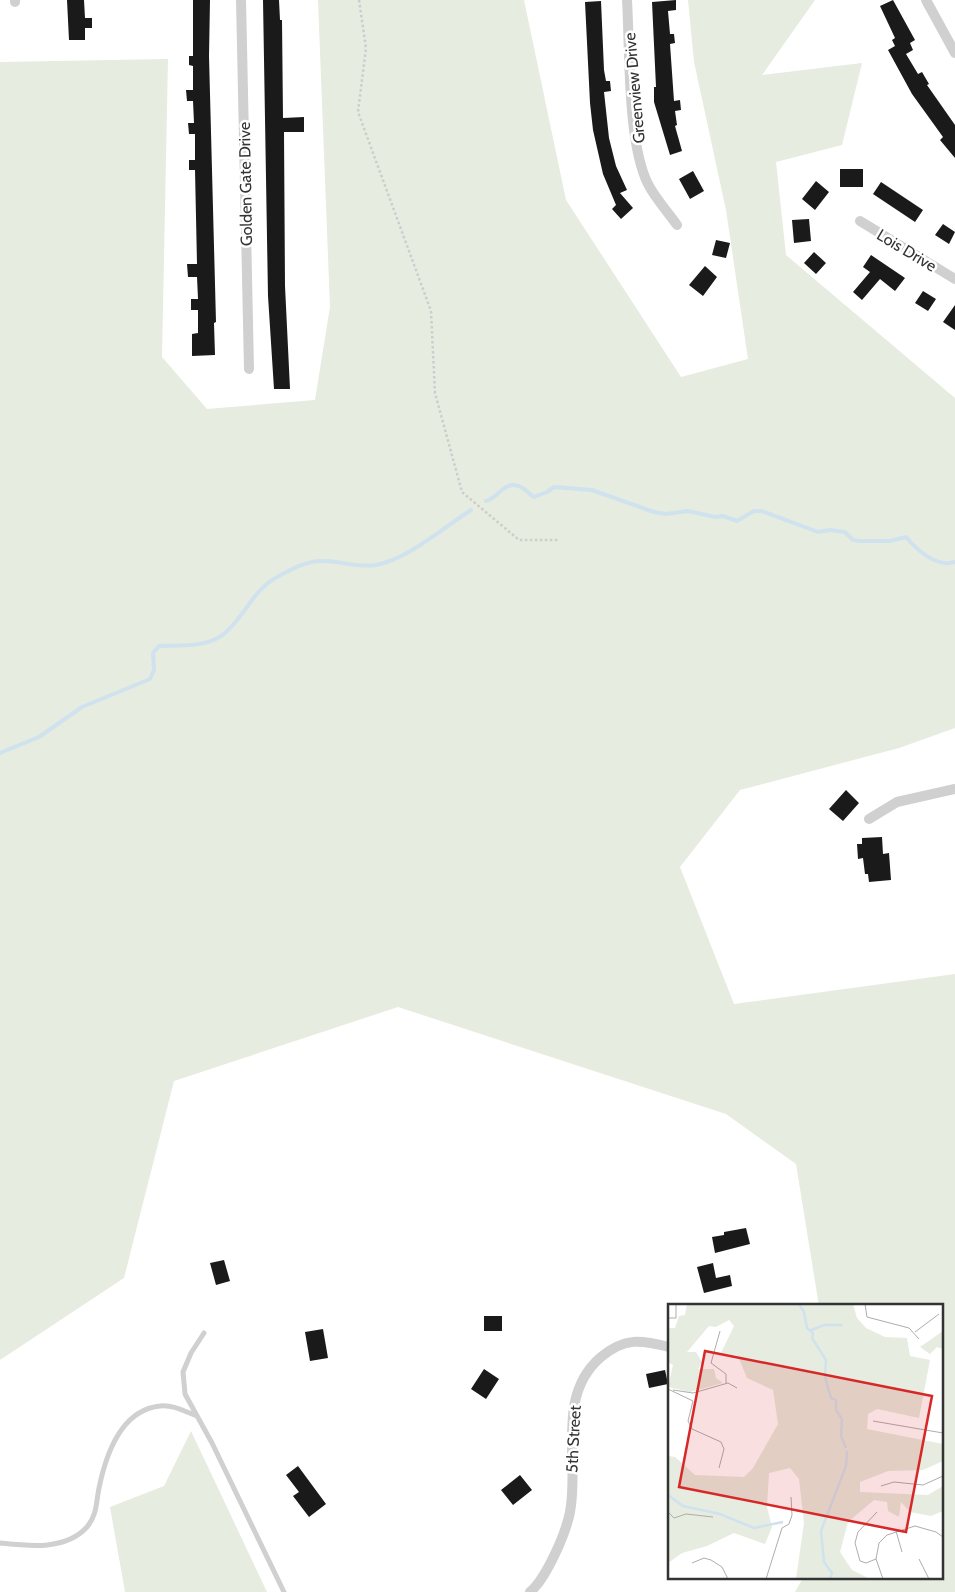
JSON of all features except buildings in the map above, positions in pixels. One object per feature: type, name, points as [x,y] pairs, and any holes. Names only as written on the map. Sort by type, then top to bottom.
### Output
[{"type":"street","name":"Golden Gate Drive","points":[[242,0],[249,368]]},
{"type":"street","name":"Greenview Drive","points":[[627,0],[633,116],[637,145],[648,183],[677,225]]},
{"type":"street","points":[[926,0],[955,54]]},
{"type":"street","name":"Lois Drive","points":[[860,221],[955,279]]},
{"type":"street","points":[[868,820],[897,802],[955,789]]},
{"type":"street","name":"5th Street","points":[[530,1592],[540,1584],[555,1554],[570,1512],[573,1410],[582,1378],[591,1365],[606,1353],[626,1342],[645,1341],[668,1347]]},
{"type":"lane","points":[[204,1333],[191,1353],[183,1372],[184,1394],[212,1443],[284,1592]]},
{"type":"lane","points":[[0,1543],[38,1547],[70,1539],[86,1528],[96,1515],[100,1487],[114,1440],[126,1422],[142,1411],[162,1405],[197,1416]]},
{"type":"path","points":[[359,0],[366,48],[358,112],[431,311],[435,393],[462,492],[520,540],[558,540]]},
{"type":"shaded area","points":[[318,0],[524,0],[566,200],[681,377],[748,359],[726,210],[694,62],[688,0],[815,0],[762,75],[862,63],[842,145],[776,162],[786,255],[955,398],[955,728],[899,748],[740,790],[680,867],[734,1004],[955,974],[955,1592],[795,1592],[802,1580],[942,1580],[942,1304],[819,1304],[796,1164],[726,1114],[398,1007],[174,1081],[124,1278],[0,1360],[0,62],[168,59],[162,357],[207,409],[315,400],[330,307]]},
{"type":"shaded area","points":[[191,1431],[267,1592],[125,1592],[110,1507],[164,1486]]},
{"type":"waterway","points":[[486,501],[506,487],[515,485],[523,488],[534,497],[554,487],[592,490],[654,512],[666,514],[688,511],[715,517],[723,516],[737,521],[754,511],[762,511],[818,532],[830,530],[845,532],[853,540],[890,541],[906,537],[928,557],[941,562],[955,562]]},
{"type":"waterway","points":[[0,753],[39,737],[82,707],[150,679],[154,670],[153,653],[159,646],[194,645],[218,638],[232,626],[255,596],[269,582],[287,571],[317,561],[362,566],[388,562],[413,550],[471,510]]}]
